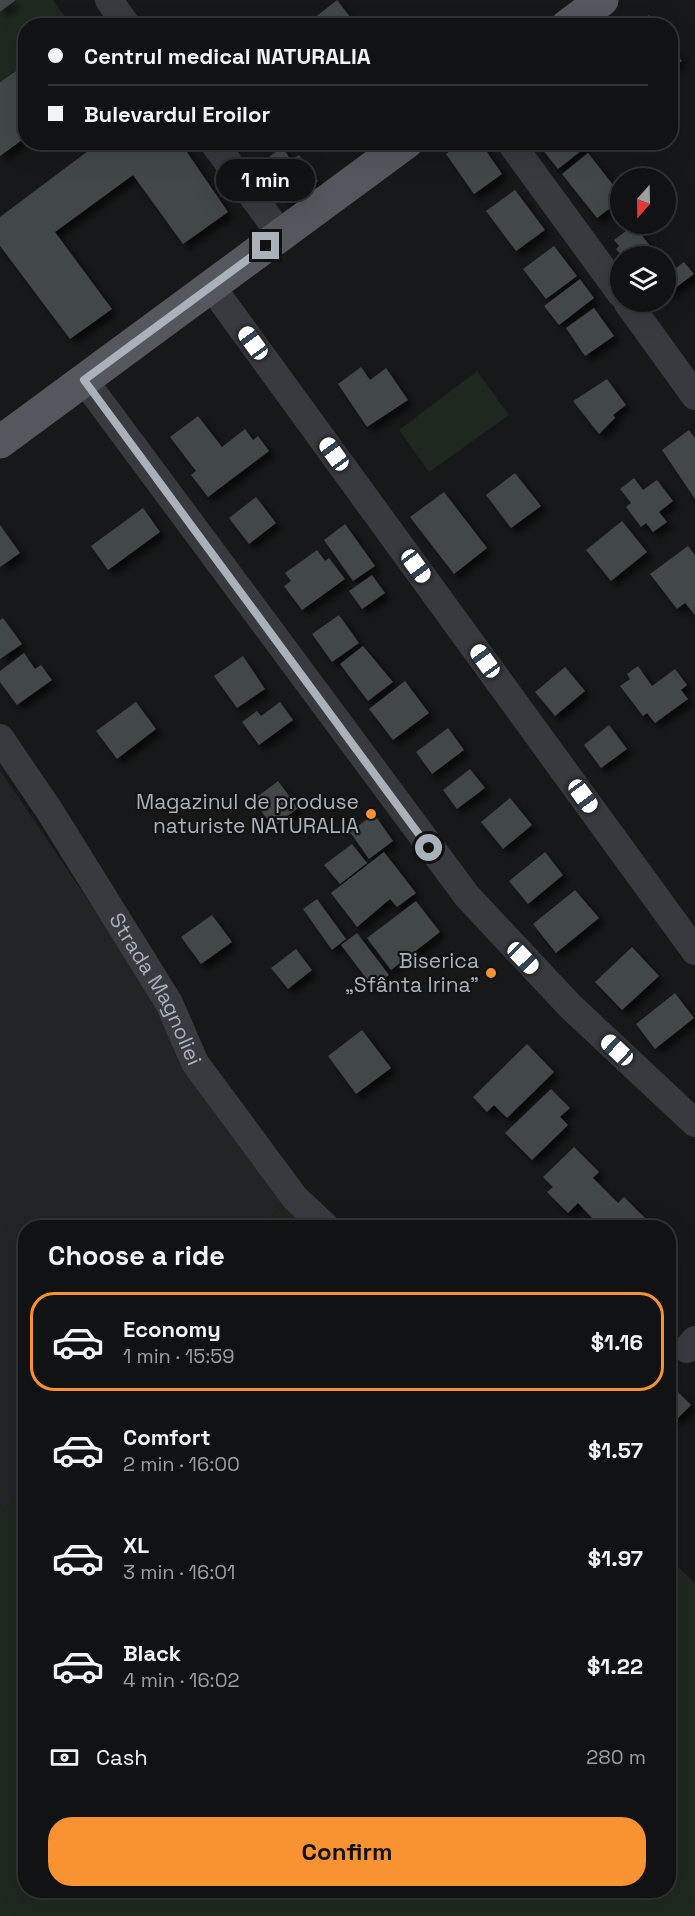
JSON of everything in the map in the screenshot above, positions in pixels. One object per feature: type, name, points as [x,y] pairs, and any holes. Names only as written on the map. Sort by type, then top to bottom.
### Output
[{"type":"main road","points":[[578,18],[603,0]]},
{"type":"main road","points":[[0,441],[396,150]]},
{"type":"street","points":[[109,0],[121,18]]},
{"type":"street","points":[[219,150],[281,235]]},
{"type":"street","points":[[516,150],[610,279]]},
{"type":"street","points":[[211,286],[695,951]]},
{"type":"street","points":[[634,312],[695,396]]},
{"type":"street","points":[[84,380],[467,896],[570,1006],[695,1123]]},
{"type":"street","name":"Strada Magnoliei","points":[[0,738],[49,810],[169,1003],[195,1063],[295,1198],[319,1220]]},
{"type":"shaded area","points":[[16,0],[53,0],[66,18],[18,18],[18,69],[0,82],[0,12]]},
{"type":"shaded area","points":[[477,371],[509,415],[429,472],[399,430]]},
{"type":"shaded area","points":[[0,770],[289,1198],[269,1220],[18,1220],[18,1495],[0,1514]]},
{"type":"shaded area","points":[[289,1198],[313,1220],[269,1220]]},
{"type":"shaded area","points":[[18,1495],[18,1898],[676,1898],[676,1565],[695,1583],[695,1916],[0,1916],[0,1514]]},
{"type":"building","points":[[0,0],[16,0],[0,12]]},
{"type":"building","points":[[337,0],[351,18],[314,18]]},
{"type":"building","points":[[18,70],[18,143],[0,156],[0,82]]},
{"type":"building","points":[[89,150],[185,150],[228,212],[183,244],[133,175],[55,232],[112,309],[70,339],[0,246],[0,217]]},
{"type":"building","points":[[278,150],[284,150],[291,160],[299,155],[318,181],[288,203],[260,164]]},
{"type":"building","points":[[452,150],[486,150],[502,174],[474,194],[446,154]]},
{"type":"building","points":[[543,150],[582,150],[558,169]]},
{"type":"building","points":[[588,153],[610,181],[610,208],[597,218],[562,174]]},
{"type":"building","points":[[515,190],[545,230],[516,251],[486,211]]},
{"type":"building","points":[[622,234],[641,234],[650,246],[619,246],[614,240]]},
{"type":"building","points":[[554,246],[577,276],[546,299],[523,269]]},
{"type":"building","points":[[684,262],[694,274],[676,288],[676,268]]},
{"type":"building","points":[[580,279],[594,298],[559,325],[544,306]]},
{"type":"building","points":[[594,308],[614,336],[585,356],[566,328]]},
{"type":"building","points":[[361,367],[370,380],[386,368],[408,400],[367,427],[338,384]]},
{"type":"building","points":[[607,379],[626,405],[613,415],[615,418],[599,434],[573,401]]},
{"type":"building","points":[[198,416],[222,447],[245,429],[253,440],[258,436],[269,451],[208,497],[191,475],[196,471],[170,437]]},
{"type":"building","points":[[689,430],[695,438],[695,499],[662,450]]},
{"type":"building","points":[[515,473],[541,506],[511,528],[486,495]]},
{"type":"building","points":[[634,478],[643,490],[657,480],[673,501],[659,512],[667,522],[653,532],[646,523],[641,527],[626,507],[631,503],[620,489]]},
{"type":"building","points":[[444,492],[487,548],[454,574],[410,517]]},
{"type":"building","points":[[256,497],[276,523],[249,544],[229,518]]},
{"type":"building","points":[[143,508],[160,532],[108,570],[91,546]]},
{"type":"building","points":[[622,521],[647,552],[611,581],[586,550]]},
{"type":"building","points":[[345,524],[375,566],[353,581],[324,540]]},
{"type":"building","points":[[0,525],[20,553],[0,567]]},
{"type":"building","points":[[688,546],[695,555],[695,615],[685,603],[677,609],[650,574]]},
{"type":"building","points":[[317,550],[325,561],[329,558],[345,579],[302,610],[284,586],[291,581],[285,573]]},
{"type":"building","points":[[372,575],[385,593],[362,609],[349,591]]},
{"type":"building","points":[[339,615],[359,643],[332,662],[312,634]]},
{"type":"building","points":[[3,618],[22,644],[0,659],[0,620]]},
{"type":"building","points":[[363,646],[393,682],[368,701],[340,664]]},
{"type":"building","points":[[24,653],[35,669],[41,665],[52,680],[17,705],[0,682],[0,671]]},
{"type":"building","points":[[243,656],[265,689],[237,708],[214,676]]},
{"type":"building","points":[[638,666],[652,686],[675,669],[687,685],[681,690],[688,699],[655,723],[647,713],[643,716],[620,686],[630,679],[627,674]]},
{"type":"building","points":[[565,667],[585,691],[555,716],[535,692]]},
{"type":"building","points":[[405,681],[429,713],[393,740],[369,709]]},
{"type":"building","points":[[136,702],[156,729],[117,759],[96,731]]},
{"type":"building","points":[[280,702],[293,720],[259,745],[242,722],[257,711],[261,716]]},
{"type":"building","points":[[609,725],[627,749],[601,768],[584,745]]},
{"type":"building","points":[[448,728],[464,750],[432,774],[416,752]]},
{"type":"building","points":[[470,769],[485,788],[457,809],[443,790]]},
{"type":"building","points":[[278,781],[298,808],[273,827],[253,800]]},
{"type":"building","points":[[510,798],[532,825],[503,849],[481,822]]},
{"type":"building","points":[[374,814],[393,841],[369,859],[350,832]]},
{"type":"building","points":[[352,844],[367,863],[340,884],[324,865]]},
{"type":"building","points":[[384,852],[416,893],[397,907],[390,899],[357,927],[331,893]]},
{"type":"building","points":[[545,852],[563,875],[528,904],[509,881]]},
{"type":"building","points":[[575,890],[599,918],[556,953],[533,924]]},
{"type":"building","points":[[317,899],[346,939],[332,950],[303,909]]},
{"type":"building","points":[[416,901],[440,932],[391,970],[367,938]]},
{"type":"building","points":[[212,915],[232,942],[201,964],[181,937]]},
{"type":"building","points":[[357,933],[389,975],[373,987],[341,945]]},
{"type":"building","points":[[632,947],[659,976],[622,1010],[595,982]]},
{"type":"building","points":[[296,949],[312,970],[288,989],[271,968]]},
{"type":"building","points":[[675,993],[694,1018],[655,1049],[636,1024]]},
{"type":"building","points":[[362,1030],[391,1068],[356,1094],[328,1056]]},
{"type":"building","points":[[527,1044],[554,1072],[507,1118],[494,1105],[487,1112],[473,1097]]},
{"type":"building","points":[[551,1089],[570,1108],[560,1117],[568,1125],[532,1160],[505,1133]]},
{"type":"building","points":[[574,1147],[599,1172],[593,1178],[618,1203],[624,1197],[647,1220],[594,1220],[578,1203],[568,1213],[547,1192],[553,1187],[543,1177]]},
{"type":"building","points":[[676,1390],[691,1405],[676,1420]]},
{"type":"place","name":"Magazinul de produse naturiste NATURALIA","points":[[371,814]]},
{"type":"place","name":"Biserica „Sfânta Irina”","points":[[491,973]]},
{"type":"route","points":[[266,246],[84,380],[429,848]]}]
